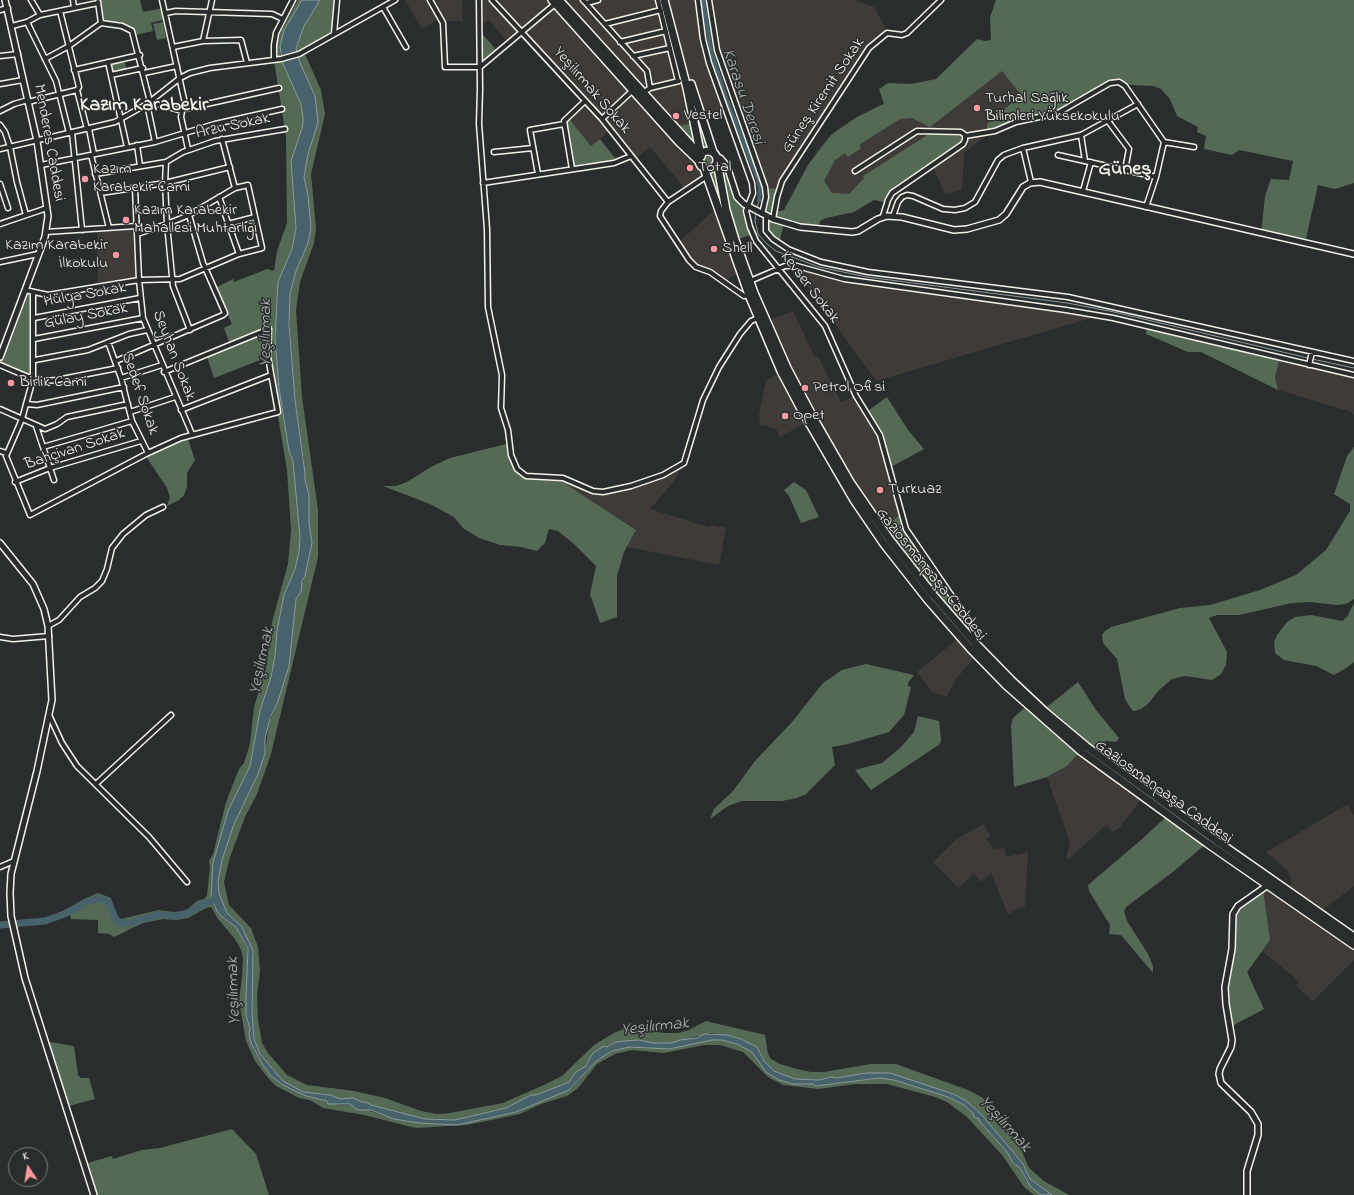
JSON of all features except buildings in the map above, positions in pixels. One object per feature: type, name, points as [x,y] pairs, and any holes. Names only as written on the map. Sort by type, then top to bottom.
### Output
[{"type":"main road","points":[[664,0],[702,162],[711,168],[715,158],[706,152],[702,162]]},
{"type":"main road","name":"Gaziosmanpaşa Caddesi","points":[[669,0],[691,83],[715,158],[730,225],[750,281],[787,368],[815,421],[850,482],[910,567],[975,643],[1045,712],[1087,746],[1204,833],[1354,937]]},
{"type":"main road","name":"Gaziosmanpaşa Caddesi","points":[[556,1],[633,90],[702,162]]},
{"type":"main road","name":"Gaziosmanpaşa Caddesi","points":[[556,1],[643,93],[702,162],[758,318],[800,407],[844,486],[900,565],[970,648],[1028,705],[1082,752],[1354,945]]},
{"type":"street","name":"Menderes Caddesi","points":[[0,357],[46,232],[47,208],[42,165],[6,0]]},
{"type":"street","points":[[31,0],[40,15]]},
{"type":"street","points":[[73,0],[74,8]]},
{"type":"street","points":[[162,0],[180,78],[184,109],[181,117],[188,149]]},
{"type":"street","points":[[203,41],[212,0]]},
{"type":"street","points":[[274,60],[275,39],[293,0]]},
{"type":"street","points":[[334,34],[336,0]]},
{"type":"street","points":[[0,149],[121,120],[149,103],[180,78],[198,70],[281,59],[299,54],[395,0]]},
{"type":"street","points":[[430,0],[443,23],[445,67],[480,67],[523,32],[556,1]]},
{"type":"street","points":[[479,0],[479,124],[488,244],[488,307],[502,375],[500,402],[508,430],[513,461],[522,474],[530,477],[563,478],[593,491],[603,492],[631,486],[663,475],[684,463],[703,400],[719,367],[740,334],[751,321],[758,318]]},
{"type":"street","name":"Yeşilırmak Sokak","points":[[492,0],[602,119],[668,202]]},
{"type":"street","points":[[585,2],[598,0]]},
{"type":"street","points":[[643,93],[650,88],[682,80],[670,48],[658,0]]},
{"type":"street","points":[[698,0],[703,40],[709,63],[752,183],[753,194],[749,208]]},
{"type":"street","points":[[709,0],[714,39],[718,56],[765,186],[766,197],[762,214],[766,231],[773,239],[788,249],[821,262],[868,272],[1068,297],[1354,362]]},
{"type":"street","name":"Güneş Kiremit Sokak","points":[[773,219],[782,181],[869,48],[887,33],[902,35],[907,33],[941,0]]},
{"type":"street","points":[[12,26],[27,22],[40,15],[98,1],[101,23]]},
{"type":"street","points":[[585,2],[647,71],[650,88]]},
{"type":"street","points":[[383,7],[406,47]]},
{"type":"street","points":[[0,10],[8,8]]},
{"type":"street","points":[[166,13],[176,10],[272,14],[283,19]]},
{"type":"street","points":[[605,24],[661,10]]},
{"type":"street","points":[[60,11],[79,87],[77,90],[88,129],[96,174],[109,228]]},
{"type":"street","points":[[27,22],[56,81],[70,133],[75,158],[82,230]]},
{"type":"street","points":[[45,59],[68,46],[101,23],[131,29],[140,55],[155,142]]},
{"type":"street","points":[[620,42],[666,31]]},
{"type":"street","points":[[173,46],[203,41],[241,40],[247,63]]},
{"type":"street","points":[[633,56],[670,48]]},
{"type":"street","points":[[0,56],[18,54]]},
{"type":"street","points":[[74,70],[140,55]]},
{"type":"street","points":[[108,62],[128,147]]},
{"type":"street","points":[[111,75],[177,66]]},
{"type":"street","points":[[0,84],[23,80]]},
{"type":"street","points":[[965,136],[995,131],[1016,122],[1058,113],[1114,82],[1123,84],[1164,142],[1156,177],[1146,207]]},
{"type":"street","points":[[149,103],[184,109],[279,88]]},
{"type":"street","points":[[0,112],[14,104],[77,90]]},
{"type":"street","points":[[602,119],[633,90]]},
{"type":"street","points":[[572,169],[564,124],[567,116],[585,101]]},
{"type":"street","points":[[893,216],[900,199],[907,195],[913,196],[936,207],[951,210],[969,206],[978,198],[1001,157],[1024,148],[1081,135],[1138,104]]},
{"type":"street","points":[[42,165],[155,142],[215,124],[282,109]]},
{"type":"street","points":[[1108,120],[1129,149],[1124,170]]},
{"type":"street","points":[[538,174],[530,130],[564,124]]},
{"type":"street","points":[[0,125],[5,132],[10,147],[17,182],[26,215]]},
{"type":"street","name":"Arzu Sokak","points":[[96,174],[166,162],[188,149],[222,139],[285,128]]},
{"type":"street","points":[[855,171],[917,131],[961,132],[965,136]]},
{"type":"street","points":[[1081,135],[1085,161]]},
{"type":"street","points":[[883,216],[888,200],[896,189],[963,144],[965,136]]},
{"type":"street","points":[[222,139],[235,188]]},
{"type":"street","points":[[1164,142],[1194,146]]},
{"type":"street","points":[[137,146],[140,166]]},
{"type":"street","points":[[494,152],[533,148]]},
{"type":"street","points":[[1024,148],[1031,182]]},
{"type":"street","points":[[1058,154],[1156,177]]},
{"type":"street","points":[[483,183],[614,163],[631,156]]},
{"type":"street","points":[[715,158],[720,158],[727,166],[737,197],[749,208],[773,219],[800,227],[852,232],[863,228],[883,216],[893,216],[958,230],[992,223],[1003,217],[1026,184],[1031,182],[1043,182],[1354,254]]},
{"type":"street","points":[[166,162],[165,183],[167,224],[172,280],[190,330]]},
{"type":"street","points":[[1083,191],[1091,162]]},
{"type":"street","points":[[101,193],[165,183],[230,167]]},
{"type":"street","points":[[707,176],[668,202],[661,211],[660,216],[684,255],[696,267],[710,272],[744,296],[749,295]]},
{"type":"street","points":[[0,184],[8,208]]},
{"type":"street","points":[[25,290],[33,293],[55,294],[139,280],[172,280],[184,278],[239,254],[262,248],[248,185],[235,188],[189,215],[137,234]]},
{"type":"street","name":"Seyhan Sokak","points":[[135,188],[140,298],[143,318],[164,372],[192,434]]},
{"type":"street","points":[[219,197],[239,254]]},
{"type":"street","points":[[0,224],[47,208]]},
{"type":"street","name":"Kevser Sokak","points":[[749,208],[747,221],[753,234],[826,326],[856,396],[880,435],[906,529],[971,624],[975,643]]},
{"type":"street","points":[[116,361],[223,315],[225,310],[205,268],[189,215]]},
{"type":"street","points":[[228,224],[255,217]]},
{"type":"street","points":[[46,232],[136,226]]},
{"type":"street","points":[[0,262],[38,254]]},
{"type":"street","points":[[750,281],[780,269],[797,266],[844,279],[1113,318],[1354,375]]},
{"type":"street","points":[[33,293],[35,360],[33,379],[22,419],[6,453],[15,482],[30,515],[148,453],[192,434],[278,412],[268,357],[269,329],[164,372]]},
{"type":"street","name":"Hülya Sokak","points":[[34,318],[140,298]]},
{"type":"street","name":"Gülay Sokak","points":[[34,339],[143,318]]},
{"type":"street","points":[[35,360],[88,350],[129,334],[147,330]]},
{"type":"street","name":"Sedef Sokak","points":[[108,342],[124,387],[132,421],[148,453]]},
{"type":"street","points":[[1309,364],[1312,352]]},
{"type":"street","points":[[0,365],[33,379],[43,381],[56,380],[118,368]]},
{"type":"street","points":[[121,378],[162,365]]},
{"type":"street","points":[[181,410],[271,375]]},
{"type":"street","points":[[26,404],[37,405],[124,387]]},
{"type":"street","points":[[130,412],[175,397]]},
{"type":"street","points":[[0,409],[41,429],[48,429],[67,417],[128,404]]},
{"type":"street","points":[[43,447],[132,421]]},
{"type":"street","points":[[36,426],[54,480]]},
{"type":"street","name":"Bahçivan Sokak","points":[[15,482],[50,468],[141,441]]},
{"type":"street","points":[[0,451],[6,453]]},
{"type":"street","points":[[48,626],[58,620],[80,597],[95,588],[102,581],[108,569],[111,552],[119,538],[146,515],[163,507]]},
{"type":"street","points":[[0,543],[33,584],[44,609],[49,636],[52,700],[50,717],[14,861],[10,889],[11,916],[25,978],[94,1195]]},
{"type":"street","points":[[0,637],[13,639],[49,636]]},
{"type":"street","points":[[96,783],[171,715]]},
{"type":"street","points":[[50,717],[62,743],[72,759],[149,837],[187,882]]},
{"type":"street","points":[[0,867],[14,861]]},
{"type":"street","points":[[1247,1195],[1247,1171],[1258,1135],[1258,1124],[1251,1112],[1221,1083],[1219,1074],[1231,1047],[1232,1040],[1225,987],[1232,949],[1233,914],[1238,906],[1268,885]]},
{"type":"shaded area","points":[[405,0],[462,0],[463,21],[442,21],[441,18],[422,29]]},
{"type":"shaded area","points":[[479,0],[698,0],[703,39],[726,112],[701,118],[704,168],[707,176],[686,190],[650,147],[634,160],[611,130],[591,146],[567,116],[585,101],[523,33],[509,44],[489,20],[479,26]]},
{"type":"shaded area","points":[[709,0],[855,0],[874,7],[888,33],[873,44],[779,188],[765,189],[720,62]]},
{"type":"shaded area","points":[[986,50],[1021,95],[987,124],[986,135],[964,153],[962,190],[945,194],[932,165],[900,186],[887,202],[874,200],[854,212],[826,218],[820,221],[818,229],[774,212],[781,212],[786,208],[808,165],[820,147],[839,128],[879,105],[899,101]]},
{"type":"shaded area","points":[[719,209],[741,273],[723,281],[696,267],[678,243],[713,211]]},
{"type":"shaded area","name":"Kazım Karabekir İlkokulu","points":[[132,229],[136,278],[98,285],[97,232]]},
{"type":"shaded area","points":[[792,265],[844,279],[1092,314],[1091,318],[876,381]]},
{"type":"shaded area","points":[[793,311],[814,356],[819,358],[841,402],[856,396],[880,435],[901,514],[882,529],[850,482],[766,322]]},
{"type":"shaded area","points":[[1280,358],[1354,375],[1354,416],[1352,412],[1278,390],[1275,377]]},
{"type":"shaded area","points":[[781,371],[808,422],[780,437],[776,429],[764,425],[760,426],[759,414],[766,381]]},
{"type":"shaded area","points":[[684,463],[675,480],[650,509],[708,527],[712,525],[726,528],[719,565],[627,547],[636,530],[566,485],[569,480],[587,488],[603,492],[663,475]]},
{"type":"shaded area","points":[[960,637],[977,655],[956,679],[947,697],[932,692],[917,672]]},
{"type":"shaded area","points":[[1081,751],[1143,797],[1120,827],[1113,832],[1106,825],[1069,859],[1066,858],[1070,843],[1047,777],[1067,766]]},
{"type":"shaded area","points":[[1348,804],[1354,815],[1354,886],[1319,913],[1285,889],[1292,883],[1290,875],[1287,870],[1266,852]]},
{"type":"shaded area","points":[[984,824],[990,836],[987,838],[993,849],[1004,847],[1006,857],[1028,852],[1025,906],[1008,914],[991,873],[981,882],[974,874],[958,888],[933,862],[958,838]]},
{"type":"shaded area","points":[[1268,885],[1354,945],[1354,960],[1313,1001],[1296,986],[1299,981],[1262,951],[1270,940],[1263,889]]},
{"type":"green space","points":[[98,0],[140,0],[143,12],[164,8],[167,19],[151,23],[153,31],[135,35],[132,30],[101,23]]},
{"type":"green space","points":[[298,0],[302,0],[284,30],[280,56],[301,104],[303,125],[291,161],[296,228],[292,249],[278,282],[275,339],[279,388],[289,451],[293,461],[300,537],[299,552],[295,569],[284,595],[277,631],[275,656],[271,677],[260,711],[250,766],[228,811],[213,863],[212,890],[214,906],[224,919],[236,927],[248,951],[246,1014],[250,1029],[249,1034],[254,1050],[263,1065],[271,1076],[278,1082],[306,1096],[339,1105],[353,1105],[394,1119],[419,1123],[457,1125],[516,1112],[572,1088],[596,1061],[612,1051],[630,1047],[669,1049],[712,1039],[722,1040],[737,1044],[752,1052],[766,1072],[786,1082],[796,1084],[813,1084],[817,1086],[879,1078],[894,1080],[948,1097],[964,1105],[973,1113],[974,1117],[979,1119],[1007,1152],[1013,1163],[1020,1168],[1026,1181],[1043,1195],[1034,1195],[1024,1187],[1002,1155],[967,1117],[947,1102],[935,1097],[887,1084],[856,1084],[818,1089],[783,1085],[768,1077],[743,1052],[720,1045],[704,1045],[664,1053],[632,1050],[615,1054],[597,1064],[578,1088],[567,1096],[541,1104],[520,1114],[467,1125],[416,1128],[364,1115],[323,1108],[310,1100],[299,1098],[276,1086],[255,1061],[246,1041],[239,1001],[243,958],[241,950],[235,939],[218,919],[211,907],[206,908],[188,918],[176,920],[163,919],[143,923],[114,937],[109,934],[98,933],[98,920],[71,919],[70,914],[45,924],[0,928],[0,922],[54,916],[98,893],[111,898],[116,915],[121,919],[159,910],[180,913],[207,896],[210,867],[209,861],[213,854],[226,802],[239,769],[244,763],[250,744],[254,707],[266,668],[272,622],[288,564],[291,530],[287,470],[268,357],[214,378],[206,354],[230,344],[224,328],[232,324],[215,288],[233,279],[234,282],[267,269],[274,271],[277,251],[287,223],[286,137],[274,60],[278,59],[277,45],[279,35]]},
{"type":"green space","points":[[320,0],[334,0],[332,36],[304,52],[321,90],[325,114],[311,174],[316,228],[314,243],[300,282],[296,310],[302,397],[318,510],[318,557],[271,754],[257,794],[245,817],[230,857],[224,882],[229,905],[251,928],[258,947],[260,971],[257,995],[258,1020],[262,1043],[268,1053],[287,1075],[307,1085],[354,1091],[385,1098],[421,1111],[437,1114],[503,1103],[546,1084],[562,1076],[594,1045],[624,1029],[678,1033],[689,1030],[706,1021],[765,1035],[768,1054],[771,1059],[780,1064],[797,1069],[811,1072],[824,1072],[871,1064],[896,1064],[968,1090],[983,1098],[1001,1123],[1018,1142],[1029,1168],[1044,1181],[1069,1195],[1051,1195],[1030,1179],[1023,1164],[982,1115],[965,1100],[953,1094],[891,1074],[866,1073],[819,1080],[795,1079],[774,1071],[764,1061],[758,1049],[741,1039],[729,1036],[711,1033],[672,1043],[653,1043],[638,1040],[616,1042],[593,1053],[586,1066],[579,1070],[569,1082],[536,1095],[531,1095],[506,1108],[455,1120],[425,1119],[371,1105],[353,1098],[340,1099],[326,1094],[303,1092],[283,1081],[260,1054],[254,1039],[252,1013],[253,951],[242,927],[227,913],[219,894],[218,881],[222,860],[234,824],[258,774],[265,753],[269,723],[278,701],[289,659],[296,599],[305,576],[312,543],[309,524],[309,495],[305,480],[304,461],[295,400],[289,316],[290,294],[296,271],[308,243],[311,228],[308,196],[304,177],[315,96],[300,63],[296,48],[304,26]]},
{"type":"green space","points":[[996,0],[1354,0],[1354,183],[1335,189],[1318,185],[1305,243],[1261,234],[1265,196],[1271,179],[1289,180],[1293,161],[1239,150],[1232,155],[1204,149],[1206,136],[1197,132],[1198,127],[1177,116],[1170,99],[1161,89],[1153,86],[1130,85],[1117,81],[1061,111],[1021,120],[987,132],[987,124],[1021,95],[1002,71],[930,127],[912,118],[900,119],[859,145],[861,148],[848,157],[845,153],[835,160],[824,181],[832,193],[849,194],[864,178],[863,176],[929,134],[962,136],[961,141],[894,187],[884,202],[874,200],[854,212],[826,218],[820,221],[818,229],[784,223],[779,244],[768,234],[765,215],[762,214],[765,189],[779,188],[775,212],[784,210],[808,165],[831,135],[857,117],[884,104],[879,89],[888,83],[911,84],[936,79],[977,39],[985,41],[991,40],[990,17]]},
{"type":"green space","points":[[163,22],[166,38],[157,40],[153,24]]},
{"type":"green space","points":[[479,30],[498,52],[480,67]]},
{"type":"green space","points":[[124,59],[127,72],[111,75],[108,62]]},
{"type":"green space","points":[[695,99],[714,154],[727,166],[735,190],[747,206],[753,234],[735,240],[720,212],[704,168],[674,127],[694,123],[690,100]]},
{"type":"green space","points":[[567,116],[591,146],[600,139],[618,162],[572,169],[564,126]]},
{"type":"green space","points":[[78,259],[78,268],[63,268],[63,260]]},
{"type":"green space","points":[[25,290],[33,293],[33,379],[0,365],[0,357]]},
{"type":"green space","points":[[1147,327],[1280,358],[1275,377],[1278,390],[1201,352],[1188,352],[1146,334]]},
{"type":"green space","points":[[887,397],[908,430],[924,449],[889,468],[882,442],[865,413]]},
{"type":"green space","points":[[187,436],[195,460],[187,473],[187,487],[184,495],[179,500],[167,506],[170,497],[167,488],[147,458],[142,456]]},
{"type":"green space","points":[[510,443],[511,455],[522,474],[569,480],[567,485],[636,530],[624,552],[617,576],[617,617],[600,623],[590,594],[596,566],[575,545],[558,531],[549,529],[545,543],[537,551],[521,547],[500,545],[479,538],[463,528],[454,517],[430,504],[383,486],[396,486],[407,482],[431,467],[450,458]]},
{"type":"green space","points":[[1354,447],[1354,599],[1346,604],[1337,605],[1310,602],[1292,603],[1239,615],[1217,615],[1209,618],[1227,652],[1226,665],[1221,674],[1212,680],[1185,676],[1172,679],[1159,690],[1148,704],[1141,709],[1134,711],[1132,710],[1125,699],[1117,659],[1103,643],[1102,635],[1105,631],[1111,627],[1180,608],[1210,605],[1260,590],[1296,575],[1326,550],[1350,511],[1350,504],[1334,494],[1347,456]]},
{"type":"green space","points":[[794,482],[806,490],[819,517],[801,523],[789,496],[784,490]]},
{"type":"green space","points":[[901,514],[904,524],[971,624],[975,643],[882,529]]},
{"type":"green space","points":[[1354,603],[1354,662],[1346,668],[1334,675],[1316,666],[1284,660],[1275,653],[1274,642],[1277,635],[1287,622],[1295,617],[1311,615],[1342,621],[1347,617]]},
{"type":"green space","points":[[866,664],[914,675],[908,683],[908,686],[911,687],[904,715],[889,732],[832,747],[835,765],[806,794],[797,798],[782,801],[742,801],[728,806],[710,819],[714,809],[733,791],[755,761],[792,722],[823,683],[842,670]]},
{"type":"green space","points":[[1078,682],[1096,710],[1119,738],[1116,742],[1107,741],[1087,747],[1043,710]]},
{"type":"green space","points":[[1028,705],[1081,751],[1067,766],[1047,777],[1014,787],[1011,726],[1013,718]]},
{"type":"green space","points":[[918,716],[939,721],[941,739],[940,744],[871,790],[855,770],[882,763],[900,748],[914,732]]},
{"type":"green space","points":[[1168,815],[1207,843],[1174,871],[1126,907],[1124,911],[1127,921],[1148,954],[1153,966],[1153,973],[1121,935],[1109,934],[1110,925],[1089,891],[1088,885]]},
{"type":"green space","points":[[1263,889],[1270,940],[1247,972],[1264,1009],[1230,1027],[1226,1004],[1235,910]]},
{"type":"green space","points":[[44,1041],[74,1046],[78,1075],[81,1078],[89,1078],[95,1099],[65,1107]]},
{"type":"green space","points":[[232,1129],[256,1154],[269,1195],[94,1195],[84,1164],[112,1156],[113,1159],[142,1150],[160,1148]]},
{"type":"water","points":[[302,0],[320,0],[304,26],[296,48],[300,63],[315,96],[318,122],[308,154],[304,177],[308,196],[311,228],[308,243],[296,271],[290,294],[289,324],[295,400],[305,480],[309,495],[309,524],[312,543],[305,576],[302,581],[301,592],[296,599],[289,666],[278,701],[270,718],[265,739],[265,753],[258,774],[234,824],[222,860],[218,881],[219,894],[227,913],[242,927],[253,951],[252,1013],[254,1039],[260,1054],[283,1081],[303,1092],[330,1095],[340,1099],[353,1098],[371,1105],[425,1119],[455,1120],[506,1108],[531,1095],[536,1095],[569,1082],[576,1072],[586,1066],[593,1053],[604,1046],[607,1047],[616,1042],[638,1040],[653,1043],[672,1043],[680,1040],[697,1038],[704,1034],[727,1035],[741,1039],[757,1047],[764,1061],[774,1071],[795,1079],[819,1080],[866,1073],[890,1073],[953,1094],[965,1100],[982,1115],[1023,1164],[1030,1179],[1052,1195],[1041,1195],[1030,1186],[1020,1168],[1013,1163],[1007,1152],[979,1119],[974,1117],[973,1113],[964,1105],[948,1097],[894,1080],[879,1078],[816,1086],[813,1084],[793,1084],[779,1080],[766,1072],[752,1052],[737,1044],[722,1040],[712,1040],[669,1049],[630,1047],[612,1051],[596,1061],[569,1090],[516,1112],[457,1125],[419,1123],[394,1119],[371,1110],[358,1110],[350,1104],[328,1104],[327,1101],[306,1096],[283,1085],[271,1076],[263,1065],[251,1043],[249,1034],[250,1029],[246,1015],[248,949],[236,927],[222,917],[217,911],[211,897],[213,863],[228,811],[250,766],[260,711],[271,677],[275,656],[277,631],[284,595],[295,569],[299,552],[300,537],[293,461],[289,451],[279,388],[275,339],[278,282],[292,249],[296,228],[291,161],[303,125],[301,104],[283,64],[280,46],[284,30]]},
{"type":"waterway","name":"Karasu Deresi","points":[[703,0],[711,51],[726,97],[758,180],[760,190],[759,201]]},
{"type":"waterway","name":"Karasu Deresi","points":[[757,208],[759,201]]},
{"type":"waterway","points":[[756,213],[755,221],[758,234],[767,244],[776,251],[819,267],[867,277],[1067,303],[1114,312],[1308,358]]},
{"type":"waterway","points":[[1312,359],[1354,368]]},
{"type":"waterway","points":[[0,925],[45,921],[67,913],[87,902],[101,898],[109,903],[116,921],[127,924],[157,915],[173,916],[189,913],[199,906],[216,899]]},
{"type":"place","name":"Turhal Sağlık Bilimleri Yüksekokulu","points":[[977,108]]},
{"type":"place","name":"Vestel","points":[[676,116]]},
{"type":"place","name":"Total","points":[[690,168]]},
{"type":"place","name":"Kazım Karabekir Cami","points":[[85,179]]},
{"type":"place","name":"Kazım Karabekir Mahallesi Muhtarlığı","points":[[126,220]]},
{"type":"place","name":"Shell","points":[[714,249]]},
{"type":"place","name":"Kazım Karabekir İlkokulu","points":[[116,255]]},
{"type":"place","name":"Birlik Cami","points":[[11,383]]},
{"type":"place","name":"Petrol Ofisi","points":[[805,388]]},
{"type":"place","name":"Opet","points":[[785,416]]},
{"type":"place","name":"Turkuaz","points":[[880,490]]},
{"type":"district","name":"Kazım Karabekir","points":[[144,107]]},
{"type":"district","name":"Güneş","points":[[1125,171]]},
{"type":"water label","name":"Yeşilırmak","points":[[267,333]]},
{"type":"water label","name":"Yeşilırmak","points":[[263,661]]},
{"type":"water label","name":"Yeşilırmak","points":[[235,991]]},
{"type":"water label","name":"Yeşilırmak","points":[[655,1028]]},
{"type":"water label","name":"Yeşilırmak","points":[[1004,1125]]}]
